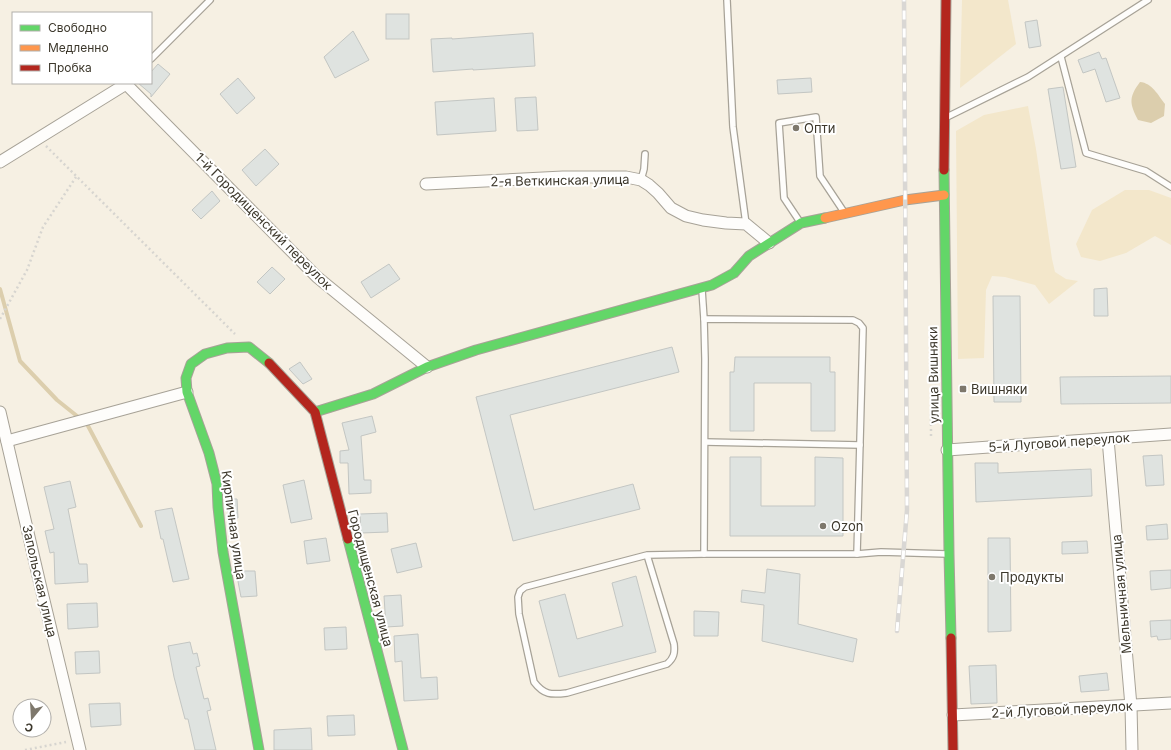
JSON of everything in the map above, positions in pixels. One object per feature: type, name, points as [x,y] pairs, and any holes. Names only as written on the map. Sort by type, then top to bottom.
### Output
[{"type":"street","name":"улица Вишняки","points":[[946,0],[944,195],[947,450],[953,715],[952,750]]},
{"type":"street","points":[[0,162],[124,84]]},
{"type":"street","name":"1-й Городищенский переулок","points":[[127,84],[317,276],[427,367]]},
{"type":"street","name":"2-я Веткинская улица","points":[[426,184],[563,177],[626,177],[641,180],[649,185],[671,208],[686,216],[703,220],[746,224]]},
{"type":"street","points":[[248,347],[272,364],[315,412],[373,394],[427,367],[476,350],[712,285],[734,274],[749,256],[801,223],[905,200],[944,195]]},
{"type":"street","points":[[746,224],[769,243]]},
{"type":"street","name":"Кирпичная улица","points":[[248,347],[227,348],[205,354],[191,364],[186,378],[187,392],[209,453],[217,484],[223,552],[259,750]]},
{"type":"street","points":[[7,441],[187,392]]},
{"type":"street","name":"Запольская улица","points":[[0,412],[79,745]]},
{"type":"street","name":"Городищенская улица","points":[[315,412],[403,750]]},
{"type":"street","name":"5-й Луговой переулок","points":[[947,450],[1171,434]]},
{"type":"street","name":"Мельничная улица","points":[[1108,439],[1131,706],[1132,750]]},
{"type":"street","name":"2-й Луговой переулок","points":[[953,715],[1171,703]]},
{"type":"lane","points":[[152,58],[210,0]]},
{"type":"lane","points":[[727,0],[733,127],[746,224]]},
{"type":"lane","points":[[945,118],[1028,77],[1148,0]]},
{"type":"lane","points":[[1061,57],[1086,153],[1146,171],[1171,187]]},
{"type":"lane","points":[[801,223],[784,198],[779,123],[816,117],[820,176],[845,214]]},
{"type":"lane","points":[[641,180],[644,170],[645,154]]},
{"type":"lane","points":[[702,287],[705,359],[704,554]]},
{"type":"lane","points":[[704,319],[853,320],[859,323],[863,328],[857,554]]},
{"type":"lane","points":[[705,442],[860,445]]},
{"type":"lane","points":[[647,555],[674,644],[674,655],[671,660],[667,664],[567,693],[548,694],[540,689],[534,682],[519,614],[518,598],[520,591],[525,587],[647,555],[857,554],[881,552],[949,554]]},
{"type":"path","points":[[38,138],[248,347]]},
{"type":"path","points":[[0,319],[27,270],[43,227],[76,177]]},
{"type":"path","points":[[25,750],[79,745]]},
{"type":"shaded area","points":[[962,0],[1008,0],[1016,44],[960,88]]},
{"type":"shaded area","points":[[1140,82],[1151,87],[1165,104],[1164,116],[1151,123],[1138,120],[1133,110],[1132,97]]},
{"type":"shaded area","points":[[1028,106],[1055,272],[1066,279],[1078,281],[1049,304],[1035,285],[1005,277],[992,276],[986,290],[984,358],[958,359],[956,131],[984,115]]},
{"type":"shaded area","points":[[1125,190],[1149,190],[1171,198],[1171,245],[1155,236],[1126,253],[1100,261],[1081,257],[1076,244],[1092,210]]},
{"type":"building","points":[[386,14],[409,14],[409,39],[386,39]]},
{"type":"building","points":[[1037,20],[1041,46],[1029,48],[1025,22]]},
{"type":"building","points":[[353,31],[369,60],[335,78],[324,57]]},
{"type":"building","points":[[533,33],[535,66],[433,72],[431,39],[452,39]]},
{"type":"building","points":[[1099,52],[1102,59],[1106,58],[1120,98],[1106,102],[1095,69],[1083,73],[1078,60]]},
{"type":"building","points":[[158,64],[170,74],[151,97],[151,94],[139,84],[152,84],[152,71]]},
{"type":"building","points":[[238,78],[255,98],[237,114],[220,94]]},
{"type":"building","points":[[811,78],[812,92],[778,94],[777,80]]},
{"type":"building","points":[[1063,87],[1076,167],[1061,169],[1048,89]]},
{"type":"building","points":[[536,97],[538,130],[517,131],[515,98]]},
{"type":"building","points":[[494,98],[496,131],[437,135],[435,102]]},
{"type":"building","points":[[265,149],[279,164],[256,186],[242,170]]},
{"type":"building","points":[[212,191],[220,201],[201,219],[192,210]]},
{"type":"building","points":[[389,264],[400,279],[371,298],[361,282]]},
{"type":"building","points":[[272,267],[285,279],[270,294],[257,282]]},
{"type":"building","points":[[1107,288],[1108,316],[1094,316],[1094,289]]},
{"type":"building","points":[[993,296],[1020,296],[1021,402],[994,402]]},
{"type":"building","points":[[672,347],[679,372],[510,415],[534,510],[633,484],[640,509],[513,541],[476,397]]},
{"type":"building","points":[[735,357],[830,357],[830,372],[835,372],[835,431],[811,431],[811,383],[754,383],[754,431],[730,431],[730,372],[734,372]]},
{"type":"building","points":[[300,362],[312,379],[303,384],[289,369]]},
{"type":"building","points":[[1171,376],[1171,403],[1061,404],[1060,377]]},
{"type":"building","points":[[372,416],[376,432],[361,436],[364,480],[371,480],[371,493],[349,494],[348,463],[340,463],[340,451],[349,450],[342,423]]},
{"type":"building","points":[[1162,455],[1164,485],[1146,486],[1143,456]]},
{"type":"building","points":[[730,457],[761,457],[761,506],[815,506],[815,457],[843,458],[843,536],[730,536]]},
{"type":"building","points":[[975,463],[998,463],[998,473],[1091,469],[1092,496],[976,502]]},
{"type":"building","points":[[304,480],[312,519],[291,523],[283,485]]},
{"type":"building","points":[[70,481],[76,507],[68,509],[79,564],[87,564],[88,582],[55,584],[54,552],[50,553],[45,531],[54,529],[44,487]]},
{"type":"building","points":[[227,499],[237,499],[238,518],[229,519]]},
{"type":"building","points":[[172,508],[189,579],[173,582],[155,511]]},
{"type":"building","points":[[387,513],[388,532],[361,533],[360,514]]},
{"type":"building","points":[[1167,524],[1168,539],[1147,540],[1146,526]]},
{"type":"building","points":[[326,538],[330,561],[307,564],[304,541]]},
{"type":"building","points":[[988,538],[1010,538],[1011,631],[988,632]]},
{"type":"building","points":[[1087,541],[1088,553],[1062,554],[1062,542]]},
{"type":"building","points":[[416,543],[422,567],[397,573],[391,549]]},
{"type":"building","points":[[767,569],[800,574],[798,624],[857,639],[853,662],[762,641],[764,605],[741,602],[742,590],[765,593]]},
{"type":"building","points":[[1171,570],[1171,588],[1151,590],[1150,571]]},
{"type":"building","points":[[236,571],[255,571],[257,596],[241,597]]},
{"type":"building","points":[[636,576],[656,652],[559,677],[539,601],[565,594],[577,639],[623,626],[612,583]]},
{"type":"building","points":[[401,595],[403,626],[386,627],[384,596]]},
{"type":"building","points":[[97,603],[98,627],[68,629],[67,604]]},
{"type":"building","points":[[694,611],[719,612],[718,636],[694,636]]},
{"type":"building","points":[[1171,620],[1171,639],[1158,640],[1157,636],[1151,637],[1150,621]]},
{"type":"building","points":[[346,627],[347,649],[325,650],[324,628]]},
{"type":"building","points":[[418,634],[421,678],[437,677],[438,699],[404,701],[402,661],[395,662],[394,636]]},
{"type":"building","points":[[190,642],[193,654],[197,653],[200,666],[196,667],[204,699],[208,698],[211,710],[207,711],[216,750],[195,750],[188,719],[185,719],[174,677],[168,646]]},
{"type":"building","points":[[99,651],[100,673],[76,674],[75,652]]},
{"type":"building","points":[[996,665],[997,703],[971,704],[969,666]]},
{"type":"building","points":[[1107,673],[1109,690],[1081,692],[1079,676]]},
{"type":"building","points":[[120,703],[121,725],[91,727],[89,704]]},
{"type":"building","points":[[354,715],[355,735],[328,736],[327,716]]},
{"type":"building","points":[[311,728],[312,750],[274,750],[274,730]]},
{"type":"waterway","points":[[0,289],[20,361],[57,400],[87,424],[141,526]]},
{"type":"railway","points":[[897,631],[907,510],[904,0]]},
{"type":"traffic: fast","points":[[944,170],[951,638]]},
{"type":"traffic: fast","points":[[315,412],[373,394],[427,367],[476,350],[712,285],[734,273],[749,256],[801,223],[825,218]]},
{"type":"traffic: fast","points":[[259,750],[223,552],[217,484],[209,453],[187,392],[186,378],[191,364],[205,354],[227,348],[249,347],[269,363]]},
{"type":"traffic: fast","points":[[348,539],[403,750]]},
{"type":"traffic: slow","points":[[825,218],[905,200],[944,195]]},
{"type":"traffic: jam","points":[[944,170],[946,0]]},
{"type":"traffic: jam","points":[[269,363],[315,412],[348,539]]},
{"type":"traffic: jam","points":[[951,638],[953,750]]},
{"type":"place","name":"Опти","points":[[796,128]]},
{"type":"place","name":"Вишняки","points":[[963,389]]},
{"type":"place","name":"Ozon","points":[[823,526]]},
{"type":"place","name":"Продукты","points":[[992,577]]}]
